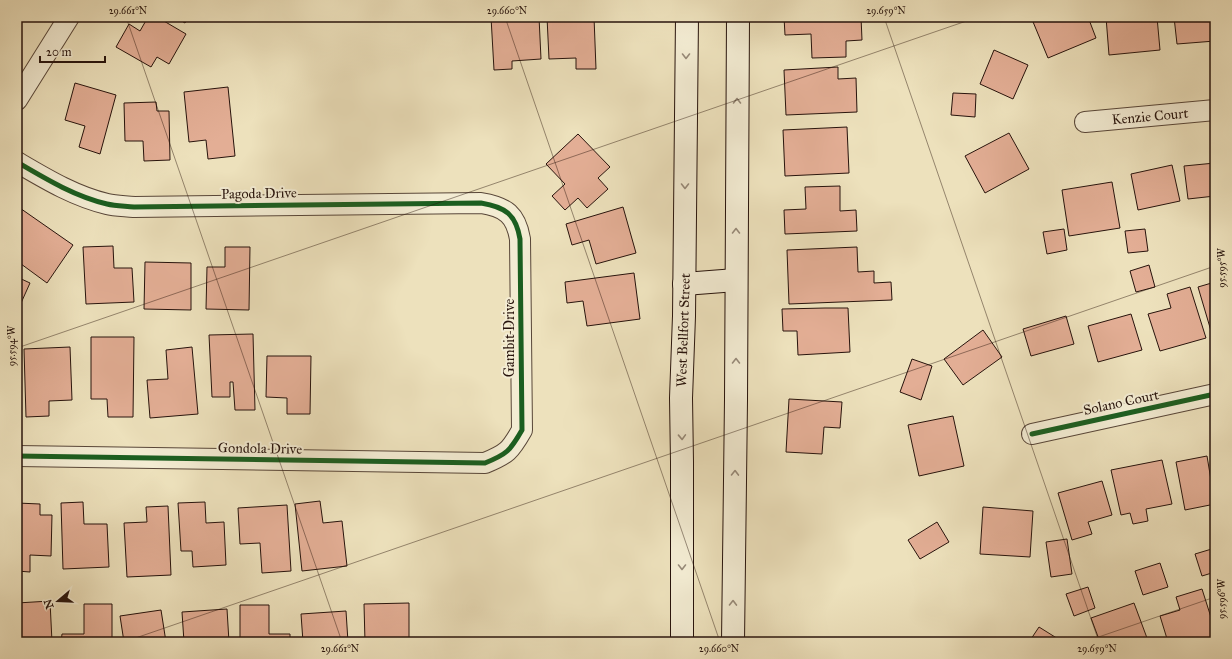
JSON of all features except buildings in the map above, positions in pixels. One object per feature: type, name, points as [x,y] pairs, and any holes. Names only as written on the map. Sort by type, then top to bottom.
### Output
[{"type":"main road","name":"West Bellfort Street","points":[[682,642],[681,398],[684,284],[687,17]]},
{"type":"main road","points":[[733,642],[738,17]]},
{"type":"main road","points":[[684,284],[736,280]]},
{"type":"street","points":[[17,100],[69,17]]},
{"type":"street","name":"Kenzie Court","points":[[1085,122],[1215,110]]},
{"type":"street","name":"Pagoda Drive","points":[[17,162],[62,188],[86,198],[108,204],[134,207],[482,203],[496,205],[509,214]]},
{"type":"street","name":"Gambit Drive","points":[[501,457],[512,447],[522,430],[520,239],[518,226],[509,214]]},
{"type":"street","name":"Solano Court","points":[[1032,434],[1215,394]]},
{"type":"street","name":"Gondola Drive","points":[[17,456],[485,463],[501,457]]},
{"type":"cycle path","points":[[17,162],[72,192],[95,201],[117,206],[481,203],[503,210],[516,224],[520,239],[522,430],[507,451],[485,463],[17,456]]},
{"type":"cycle path","points":[[1032,434],[1215,394]]}]
